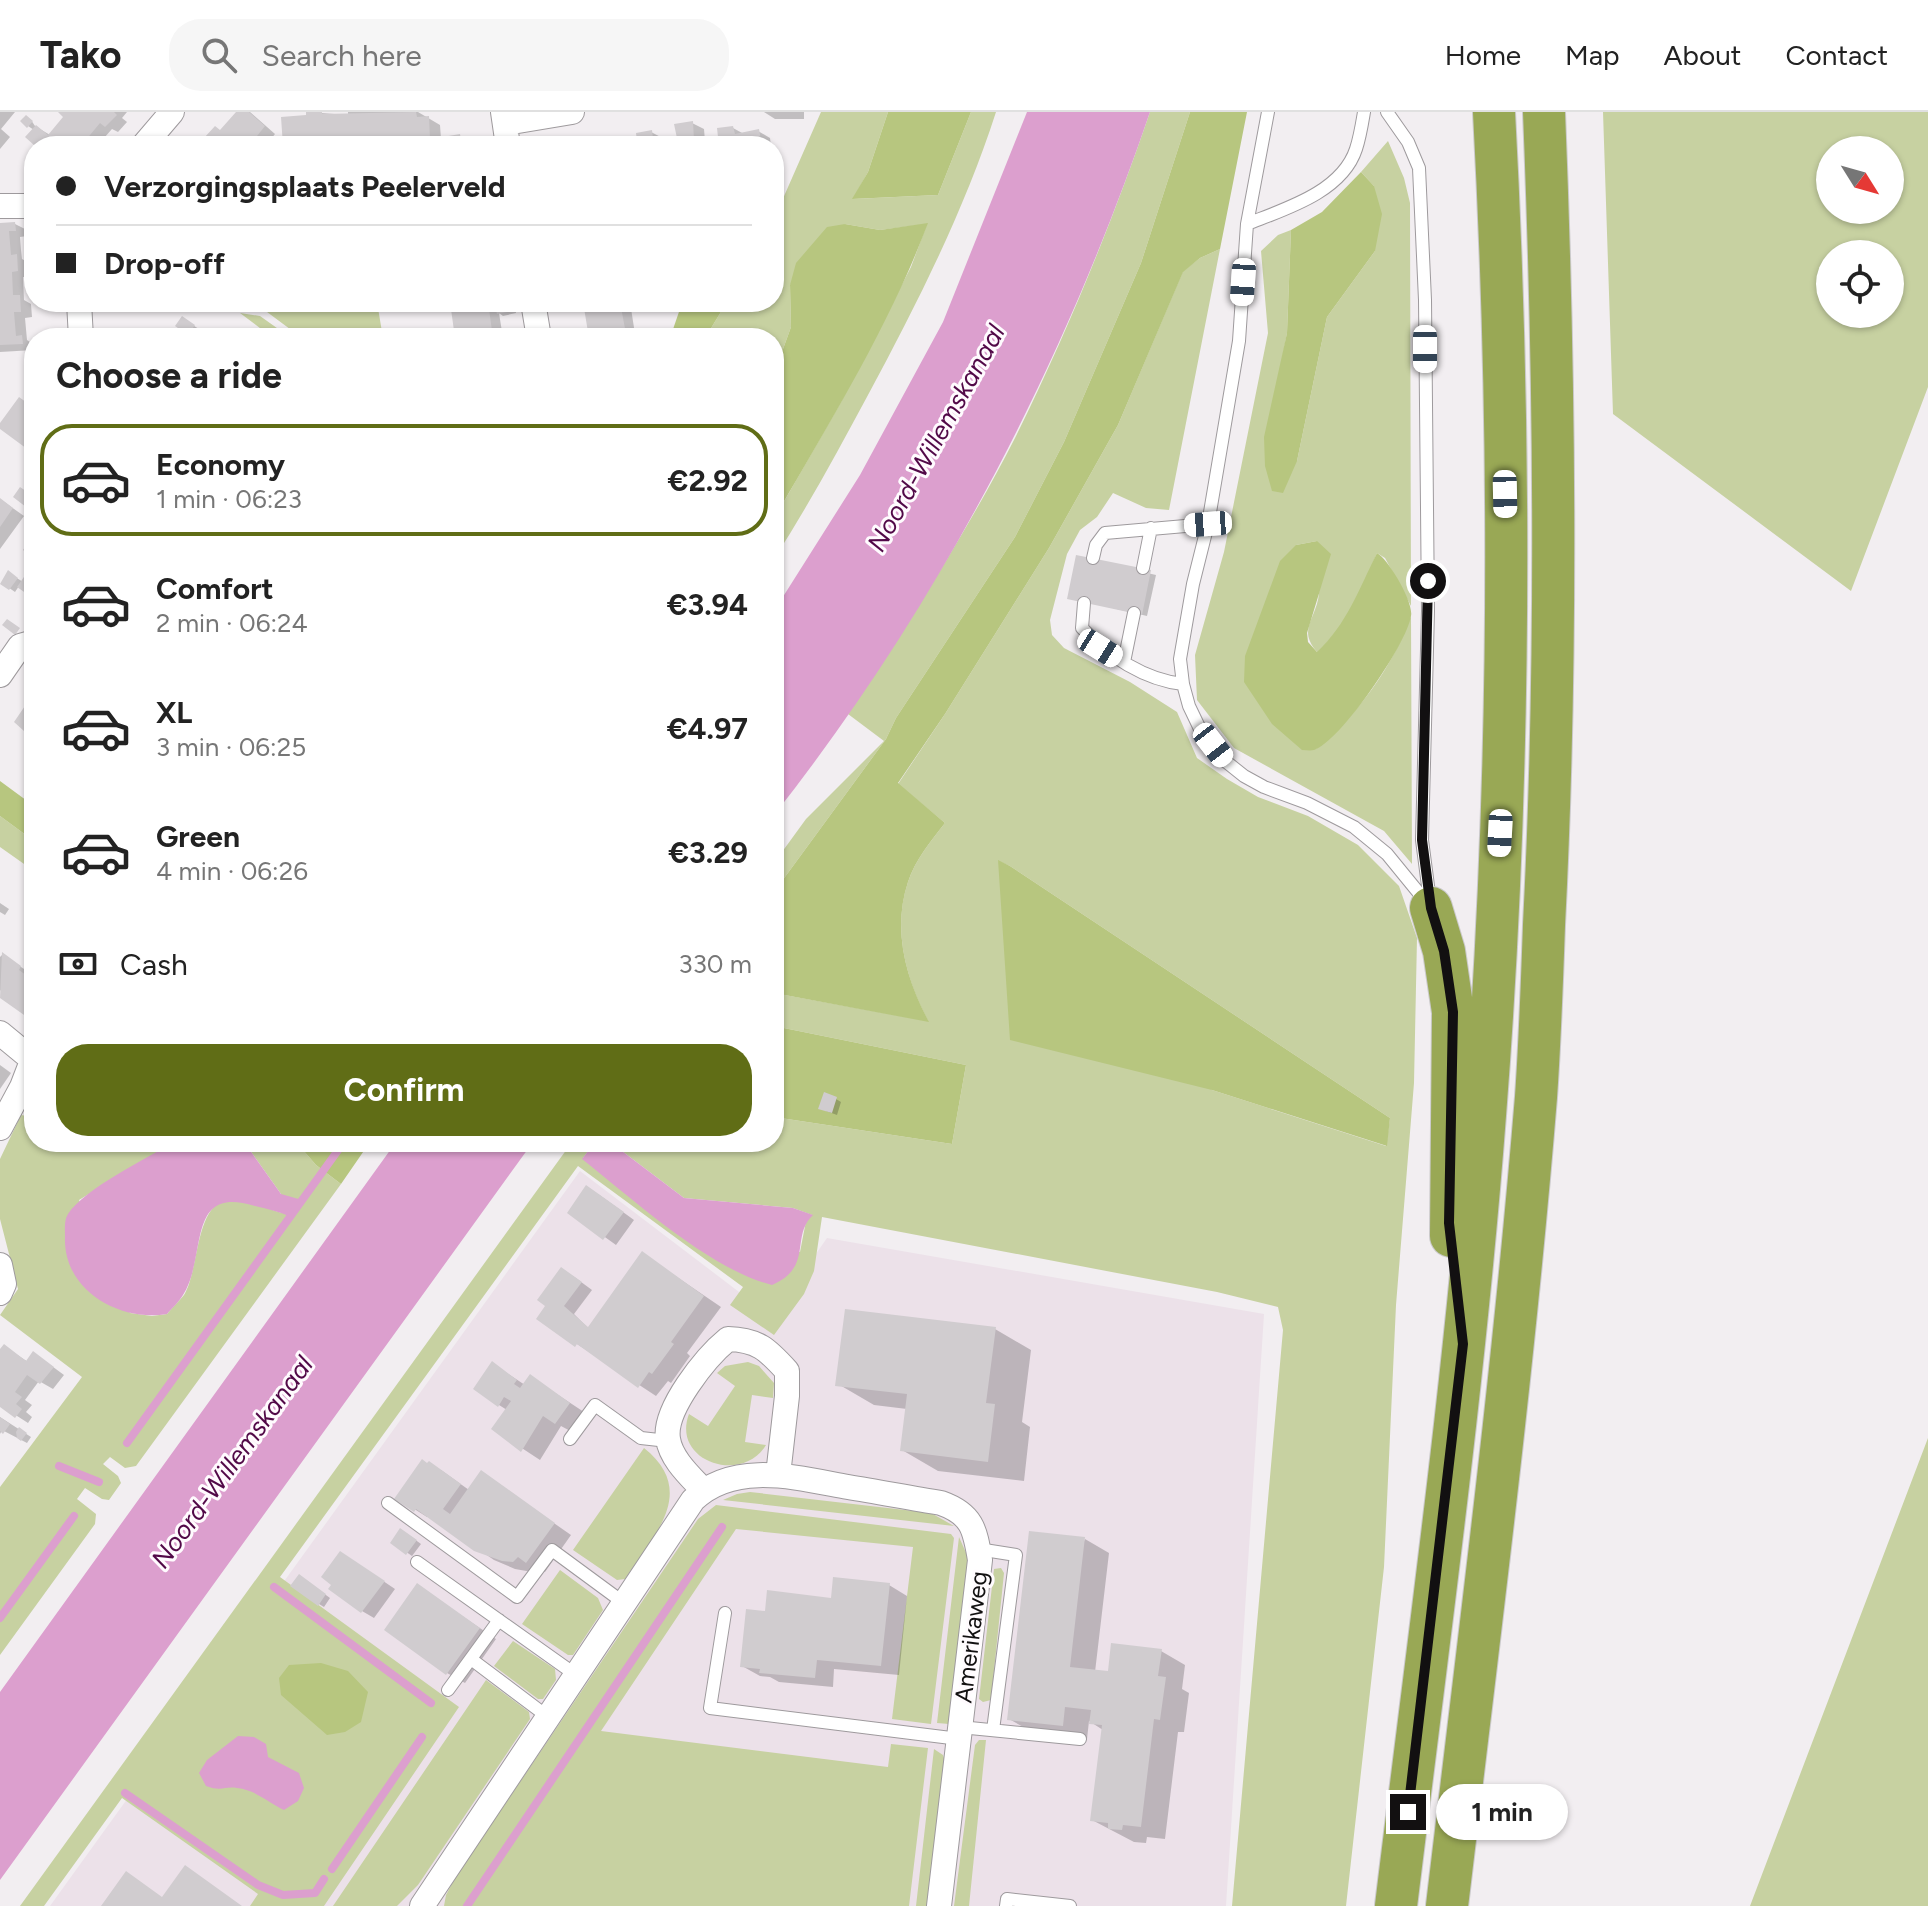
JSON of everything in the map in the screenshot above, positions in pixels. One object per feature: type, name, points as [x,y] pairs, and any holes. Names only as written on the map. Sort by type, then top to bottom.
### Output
[{"type":"highway","points":[[1396,1906],[1463,1344],[1485,1114],[1502,801],[1506,524],[1504,286],[1494,112]]},
{"type":"highway","points":[[1447,1906],[1510,1375],[1536,1093],[1550,803],[1555,559],[1551,296],[1544,112]]},
{"type":"highway","points":[[1431,908],[1444,951],[1453,1012],[1449,1223],[1463,1344]]},
{"type":"street","points":[[152,136],[172,112]]},
{"type":"street","points":[[505,127],[572,112]]},
{"type":"street","points":[[0,206],[24,206]]},
{"type":"street","points":[[0,675],[20,646],[24,645]]},
{"type":"street","points":[[0,1033],[24,1053]]},
{"type":"street","points":[[0,1128],[24,1082]]},
{"type":"street","points":[[0,1265],[4,1277],[0,1293]]},
{"type":"street","points":[[422,1906],[693,1500],[703,1490],[674,1455],[667,1428],[673,1410],[716,1349],[728,1339],[749,1340],[773,1356],[787,1371],[778,1475]]},
{"type":"street","name":"Amerikaweg","points":[[703,1490],[729,1479],[778,1475],[941,1503],[960,1510],[970,1524],[980,1560],[939,1906]]},
{"type":"lane","points":[[1268,112],[1247,224],[1239,341],[1208,524],[1193,584],[1180,659],[1183,684],[1201,731],[1224,760],[1264,787],[1307,803],[1354,827],[1387,854],[1431,908]]},
{"type":"lane","points":[[1247,224],[1289,207],[1338,179],[1356,151],[1364,112]]},
{"type":"lane","points":[[1387,112],[1408,142],[1419,168],[1425,300],[1428,611],[1422,840],[1431,908]]},
{"type":"lane","points":[[1093,558],[1096,545],[1105,533],[1208,524]]},
{"type":"lane","points":[[1143,568],[1151,528]]},
{"type":"lane","points":[[1084,603],[1082,628],[1100,648],[1171,683],[1183,684]]},
{"type":"lane","points":[[1124,662],[1134,613]]},
{"type":"lane","points":[[570,1439],[595,1405],[641,1438],[668,1441]]},
{"type":"lane","points":[[388,1503],[517,1597],[552,1550],[624,1603]]},
{"type":"lane","points":[[978,1549],[1016,1555],[993,1730]]},
{"type":"lane","points":[[417,1562],[576,1675]]},
{"type":"lane","points":[[725,1613],[710,1708],[960,1733],[993,1730],[1080,1739]]},
{"type":"lane","points":[[448,1690],[499,1620]]},
{"type":"lane","points":[[471,1659],[548,1717]]},
{"type":"lane","points":[[1006,1906],[1007,1899],[1070,1906]]},
{"type":"shaded area","points":[[580,1171],[772,1317],[827,1238],[1264,1314],[1226,1906],[50,1906]]},
{"type":"green space","points":[[821,112],[888,112],[868,172],[853,199],[938,195],[971,112],[996,112],[969,185],[922,292],[834,458],[784,543],[784,502],[841,402],[911,267],[927,224],[880,230],[845,224],[790,285],[791,327],[784,346],[784,328],[711,328],[721,312],[784,312],[784,196]]},
{"type":"green space","points":[[888,112],[971,112],[938,195],[852,199],[868,172]]},
{"type":"green space","points":[[1150,112],[1190,112],[1141,263],[1064,442],[1015,537],[896,718],[886,739],[784,878],[784,849],[806,819],[884,741],[848,714],[956,544],[1015,438],[1088,277]]},
{"type":"green space","points":[[1190,112],[1247,112],[1220,249],[1200,258],[1183,272],[1118,425],[1049,548],[898,783],[945,823],[911,874],[901,918],[908,971],[929,1022],[784,995],[784,878],[886,739],[896,718],[1015,537],[1064,442],[1141,263]]},
{"type":"green space","points":[[1603,112],[1928,112],[1928,387],[1851,591],[1613,414]]},
{"type":"green space","points":[[1388,141],[1404,178],[1410,203],[1411,606],[1385,558],[1377,553],[1356,602],[1318,653],[1308,630],[1319,593],[1317,541],[1296,545],[1316,749],[1346,721],[1372,689],[1394,654],[1411,616],[1412,864],[1384,831],[1234,748],[1197,700],[1195,655],[1224,552],[1268,333],[1261,251],[1278,235],[1291,230],[1287,333],[1278,381],[1297,461],[1327,317],[1375,251],[1374,186],[1361,172]]},
{"type":"green space","points":[[1361,172],[1374,186],[1382,214],[1375,251],[1327,317],[1297,461],[1283,493],[1272,491],[1265,466],[1264,437],[1287,333],[1291,230],[1322,212]]},
{"type":"green space","points":[[928,223],[877,337],[784,502],[784,346],[791,327],[790,285],[796,263],[827,227],[845,224],[880,230]]},
{"type":"green space","points":[[1220,249],[1169,510],[1146,508],[1113,493],[1097,517],[1080,530],[1067,554],[1050,620],[1052,635],[1064,648],[1130,682],[1177,712],[1197,758],[1258,797],[1308,816],[1358,845],[1399,886],[1417,938],[1414,1083],[1396,1305],[1384,1567],[1346,1906],[1232,1906],[1283,1330],[1278,1307],[1217,1292],[822,1217],[814,1271],[804,1294],[774,1335],[730,1305],[743,1287],[578,1166],[280,1577],[459,1707],[324,1906],[250,1906],[258,1894],[122,1798],[44,1906],[20,1906],[565,1152],[588,1152],[583,1158],[800,1252],[806,1221],[812,1215],[793,1208],[684,1198],[623,1152],[784,1152],[784,1119],[952,1144],[966,1065],[784,1028],[784,995],[928,1021],[908,971],[901,918],[911,874],[945,823],[898,784],[1049,548],[1118,425],[1183,271],[1200,258]],"holes":[[[998,861],[1390,1118],[1386,1146],[1212,1090]]]},
{"type":"green space","points":[[267,312],[379,312],[381,328],[289,328]]},
{"type":"green space","points":[[679,312],[721,312],[711,328],[673,328]]},
{"type":"green space","points":[[240,313],[260,316],[277,328],[260,328]]},
{"type":"green space","points":[[1317,541],[1331,554],[1307,633],[1308,642],[1317,652],[1344,618],[1377,553],[1399,582],[1411,616],[1398,648],[1385,669],[1340,730],[1314,750],[1302,750],[1272,724],[1244,682],[1245,656],[1280,561],[1296,545]]},
{"type":"green space","points":[[0,781],[24,799],[24,834],[0,816]]},
{"type":"green space","points":[[0,816],[24,834],[24,864],[0,847]]},
{"type":"green space","points":[[998,860],[1390,1118],[1387,1146],[1212,1090],[1010,1040]]},
{"type":"green space","points":[[784,1028],[966,1065],[952,1144],[784,1119]]},
{"type":"green space","points":[[21,1115],[24,1115],[24,1152],[158,1152],[79,1200],[130,1313],[152,1316],[167,1314],[184,1295],[203,1227],[216,1205],[226,1200],[240,1200],[282,1213],[281,1194],[251,1152],[305,1152],[341,1184],[136,1466],[125,1468],[110,1457],[103,1464],[118,1476],[121,1483],[109,1500],[85,1488],[77,1499],[96,1514],[95,1524],[0,1655],[0,1487],[82,1377],[0,1315],[18,1289],[0,1219],[0,1159]]},
{"type":"green space","points":[[305,1152],[363,1152],[341,1184]]},
{"type":"green space","points":[[748,1362],[759,1366],[774,1383],[773,1398],[752,1395],[745,1442],[766,1445],[755,1457],[741,1464],[712,1462],[699,1455],[690,1444],[686,1430],[689,1414],[708,1426],[735,1386],[717,1373],[725,1366]]},
{"type":"green space","points":[[1928,1438],[1928,1906],[1750,1906]]},
{"type":"green space","points":[[644,1448],[660,1464],[668,1481],[670,1497],[666,1514],[648,1547],[625,1579],[617,1580],[573,1550]]},
{"type":"green space","points":[[750,1492],[931,1513],[954,1526],[723,1500]]},
{"type":"green space","points":[[716,1505],[951,1534],[954,1538],[931,1724],[892,1719],[913,1547],[736,1529],[601,1731],[888,1767],[891,1744],[928,1748],[909,1906],[444,1906],[455,1878],[698,1519]]},
{"type":"green space","points":[[959,1537],[967,1555],[967,1571],[949,1724],[937,1723]]},
{"type":"green space","points":[[1001,1568],[1004,1573],[991,1700],[983,1702],[979,1699],[994,1569]]},
{"type":"green space","points":[[560,1570],[598,1598],[603,1610],[573,1655],[568,1655],[522,1624]]},
{"type":"green space","points":[[513,1641],[555,1669],[556,1680],[543,1699],[538,1699],[494,1666]]},
{"type":"green space","points":[[321,1663],[348,1671],[368,1692],[361,1722],[345,1732],[327,1735],[281,1695],[279,1678],[289,1665]]},
{"type":"green space","points":[[486,1680],[529,1712],[530,1719],[418,1885],[397,1906],[333,1906]]},
{"type":"green space","points":[[979,1740],[986,1740],[969,1906],[954,1906],[975,1745]]},
{"type":"green space","points":[[934,1749],[943,1755],[945,1761],[928,1906],[916,1906]]},
{"type":"water","name":"Noord-Willemskanaal","points":[[1027,112],[1150,112],[1078,299],[992,480],[890,652],[784,802],[784,595],[860,475],[943,322]]},
{"type":"water","points":[[156,1152],[251,1152],[281,1194],[302,1200],[291,1217],[233,1202],[218,1205],[208,1214],[202,1228],[190,1279],[180,1300],[167,1314],[131,1313],[113,1307],[84,1287],[73,1273],[65,1237],[66,1219],[76,1204]]},
{"type":"water","name":"Noord-Willemskanaal","points":[[389,1152],[526,1152],[0,1880],[0,1692]]},
{"type":"water","points":[[587,1152],[623,1152],[684,1198],[793,1208],[813,1215],[806,1223],[793,1269],[772,1285],[723,1264],[648,1213],[582,1159]]},
{"type":"water","points":[[238,1736],[254,1737],[266,1744],[268,1757],[299,1773],[304,1788],[298,1801],[284,1810],[244,1789],[206,1786],[199,1773],[207,1760]]},
{"type":"building","points":[[58,112],[114,112],[117,115],[105,127],[100,123],[89,136],[26,136],[36,125],[48,135],[63,117]]},
{"type":"building","points":[[236,112],[249,112],[265,126],[257,136],[206,136],[215,126],[220,130]]},
{"type":"building","points":[[306,112],[416,112],[417,117],[429,116],[430,136],[282,136],[281,117],[306,115]]},
{"type":"building","points":[[26,115],[33,121],[27,128],[20,121]]},
{"type":"building","points":[[693,121],[694,136],[677,136],[674,124]]},
{"type":"building","points":[[733,126],[735,134],[759,129],[760,136],[718,136],[717,128]]},
{"type":"building","points":[[652,130],[653,136],[636,136],[636,133]]},
{"type":"building","points":[[15,222],[16,231],[9,231],[11,255],[17,254],[18,271],[12,272],[13,295],[20,295],[21,312],[14,312],[16,336],[22,335],[23,344],[0,345],[0,223]]},
{"type":"building","points":[[451,312],[489,312],[492,328],[454,328]]},
{"type":"building","points":[[585,312],[622,312],[625,328],[587,328]]},
{"type":"building","points":[[182,316],[195,325],[193,328],[175,326]]},
{"type":"building","points":[[19,397],[24,401],[24,447],[0,429],[0,423]]},
{"type":"building","points":[[20,487],[24,490],[24,505],[13,497]]},
{"type":"building","points":[[0,498],[13,508],[0,527]]},
{"type":"building","points":[[1076,555],[1151,570],[1142,615],[1067,599]]},
{"type":"building","points":[[8,570],[18,578],[9,590],[0,584]]},
{"type":"building","points":[[24,577],[24,592],[17,587]]},
{"type":"building","points":[[7,619],[20,628],[15,635],[2,625]]},
{"type":"building","points":[[24,707],[24,731],[14,722]]},
{"type":"building","points":[[2,952],[21,966],[19,970],[24,974],[24,1015],[0,998]]},
{"type":"building","points":[[824,1092],[837,1097],[832,1113],[818,1109]]},
{"type":"building","points":[[586,1185],[624,1212],[603,1240],[567,1213]]},
{"type":"building","points":[[642,1251],[704,1296],[671,1342],[674,1344],[638,1388],[536,1319],[545,1306],[537,1300],[561,1267],[582,1282],[564,1306],[588,1327]]},
{"type":"building","points":[[845,1309],[996,1327],[986,1403],[995,1404],[988,1462],[900,1451],[907,1394],[835,1386]]},
{"type":"building","points":[[4,1344],[26,1361],[33,1351],[54,1367],[40,1384],[27,1375],[15,1392],[22,1397],[16,1404],[22,1409],[15,1418],[0,1407],[0,1349]]},
{"type":"building","points":[[492,1361],[517,1380],[514,1384],[520,1388],[530,1374],[570,1403],[555,1424],[543,1416],[521,1452],[491,1429],[511,1401],[504,1397],[498,1407],[473,1389]]},
{"type":"building","points":[[0,1417],[10,1424],[3,1434],[0,1431]]},
{"type":"building","points":[[19,1427],[27,1433],[21,1441],[16,1432]]},
{"type":"building","points":[[422,1459],[461,1484],[443,1509],[450,1514],[481,1470],[555,1523],[526,1563],[518,1557],[513,1562],[502,1561],[474,1551],[416,1509],[414,1512],[394,1499]]},
{"type":"building","points":[[400,1528],[417,1540],[406,1555],[390,1543]]},
{"type":"building","points":[[1029,1531],[1085,1537],[1070,1667],[1108,1671],[1111,1643],[1162,1649],[1158,1676],[1166,1677],[1160,1720],[1154,1719],[1141,1827],[1123,1825],[1122,1830],[1108,1829],[1108,1823],[1090,1821],[1102,1725],[1089,1724],[1091,1710],[1065,1707],[1063,1726],[1007,1720]]},
{"type":"building","points":[[340,1551],[385,1581],[361,1613],[328,1589],[331,1585],[321,1577]]},
{"type":"building","points":[[299,1574],[326,1594],[318,1606],[290,1586]]},
{"type":"building","points":[[833,1577],[890,1583],[881,1666],[817,1660],[815,1678],[759,1673],[760,1669],[740,1667],[746,1609],[765,1611],[767,1590],[831,1598]]},
{"type":"building","points":[[417,1583],[480,1628],[446,1675],[384,1630]]},
{"type":"building","points":[[185,1865],[242,1906],[101,1906],[126,1871],[162,1897]]},
{"type":"waterway","points":[[127,1443],[337,1152]]},
{"type":"waterway","points":[[59,1466],[99,1482]]},
{"type":"waterway","points":[[0,1618],[74,1516]]},
{"type":"waterway","points":[[467,1906],[722,1527]]},
{"type":"waterway","points":[[274,1587],[431,1703]]},
{"type":"waterway","points":[[332,1869],[422,1737]]},
{"type":"waterway","points":[[125,1793],[258,1885],[283,1895],[315,1893],[324,1879]]},
{"type":"route","points":[[1408,1812],[1463,1344],[1449,1223],[1453,1012],[1444,951],[1431,908],[1422,840],[1428,581]]}]
